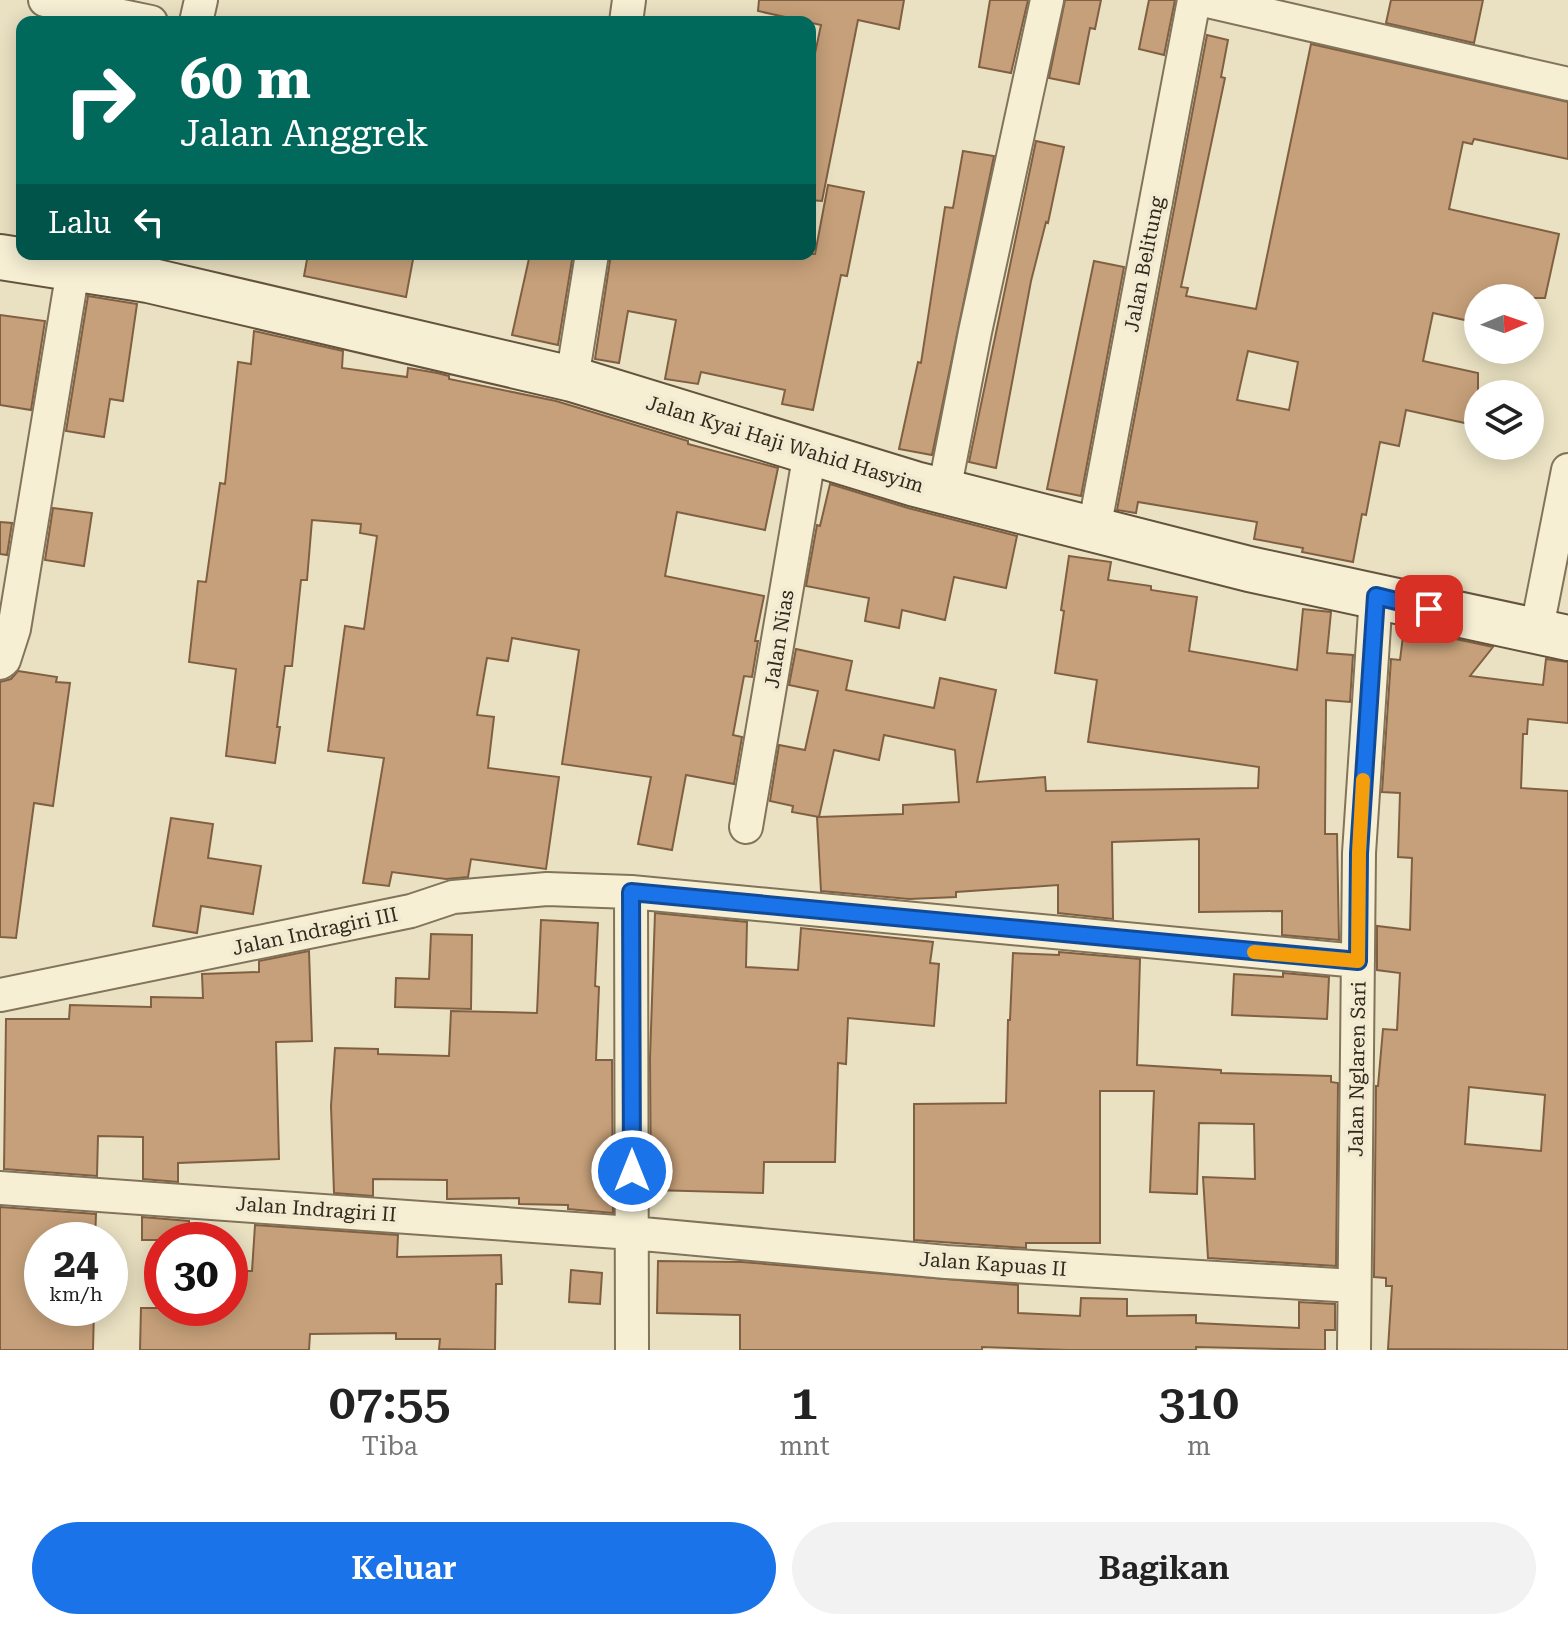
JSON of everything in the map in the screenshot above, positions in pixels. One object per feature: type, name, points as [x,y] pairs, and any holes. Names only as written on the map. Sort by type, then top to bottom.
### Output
[{"type":"main road","name":"Jalan Kyai Haji Wahid Hasyim","points":[[17,260],[73,270],[150,267],[572,379],[944,491],[1249,569],[1552,636]]},
{"type":"street","points":[[45,0],[122,16]]},
{"type":"street","points":[[944,491],[1047,0]]},
{"type":"street","name":"Jalan Belitung","points":[[1094,529],[1194,0]]},
{"type":"street","points":[[1203,0],[1568,84]]},
{"type":"street","points":[[572,379],[591,260]]},
{"type":"street","points":[[2,662],[14,629],[73,270]]},
{"type":"street","name":"Jalan Nias","points":[[746,827],[810,452]]},
{"type":"street","points":[[1552,636],[1568,470]]},
{"type":"street","name":"Jalan Nglaren Sari","points":[[1354,1350],[1359,853],[1376,596]]},
{"type":"street","name":"Jalan Indragiri III","points":[[0,995],[411,911],[453,897],[547,889],[631,892],[1358,961]]},
{"type":"street","points":[[631,892],[632,1350]]},
{"type":"street","name":"Jalan Indragiri II","points":[[0,1188],[632,1233]]},
{"type":"street","name":"Jalan Kapuas II","points":[[632,1233],[946,1262],[1354,1286]]},
{"type":"building","points":[[759,0],[904,0],[899,29],[858,20],[822,201],[816,200],[816,49],[821,25],[816,24],[816,16],[780,16],[758,11]]},
{"type":"building","points":[[990,0],[1028,0],[1011,73],[979,67]]},
{"type":"building","points":[[1065,0],[1101,0],[1095,29],[1090,28],[1079,84],[1049,78]]},
{"type":"building","points":[[1149,0],[1175,0],[1164,55],[1139,49]]},
{"type":"building","points":[[1391,0],[1483,0],[1474,43],[1386,23]]},
{"type":"building","points":[[1207,35],[1228,40],[1221,77],[1225,78],[1181,287],[1188,288],[1186,296],[1256,309],[1311,44],[1568,102],[1568,159],[1474,139],[1472,144],[1463,142],[1449,209],[1559,234],[1545,298],[1544,284],[1464,284],[1464,320],[1433,313],[1423,361],[1478,373],[1478,380],[1464,380],[1464,423],[1406,410],[1399,446],[1380,442],[1353,562],[1254,539],[1257,522],[1138,502],[1136,513],[1117,510]],"holes":[[[1248,351],[1298,362],[1289,410],[1237,400]]]},
{"type":"building","points":[[1036,141],[1064,147],[1048,223],[1031,281],[996,468],[969,462]]},
{"type":"building","points":[[963,151],[994,156],[932,455],[899,449],[918,362],[921,363],[945,207],[953,208]]},
{"type":"building","points":[[828,185],[864,192],[847,276],[841,275],[813,410],[782,404],[785,390],[701,372],[698,384],[665,379],[676,320],[628,311],[619,363],[595,359],[610,260],[816,260]]},
{"type":"building","points":[[307,260],[413,260],[406,297],[304,276]]},
{"type":"building","points":[[529,260],[572,260],[558,345],[512,335]]},
{"type":"building","points":[[1094,261],[1124,267],[1081,496],[1047,489]]},
{"type":"building","points":[[88,296],[137,304],[123,401],[110,399],[104,437],[66,431]]},
{"type":"building","points":[[0,315],[45,321],[31,410],[0,405]]},
{"type":"building","points":[[254,331],[343,351],[342,368],[407,377],[408,368],[437,373],[449,376],[449,379],[556,401],[688,441],[688,444],[778,468],[765,530],[677,512],[665,576],[764,596],[752,677],[744,676],[733,735],[742,737],[734,784],[686,775],[672,850],[638,844],[651,777],[562,764],[579,650],[512,638],[508,661],[487,658],[477,715],[494,717],[488,768],[559,777],[546,869],[471,859],[468,877],[446,879],[392,872],[389,886],[363,883],[384,758],[328,751],[345,626],[364,629],[377,536],[360,533],[361,524],[312,520],[307,580],[301,580],[292,666],[285,666],[275,763],[226,756],[236,669],[189,662],[198,581],[206,582],[220,483],[225,484],[238,362],[251,364]]},
{"type":"building","points":[[830,484],[1017,536],[1006,588],[954,577],[945,620],[902,610],[899,628],[865,621],[869,598],[806,586],[817,525],[820,526]]},
{"type":"building","points":[[53,508],[92,513],[84,566],[45,560]]},
{"type":"building","points":[[0,522],[12,523],[7,555],[0,554]]},
{"type":"building","points":[[1069,556],[1111,562],[1108,580],[1197,597],[1189,651],[1297,670],[1303,609],[1331,612],[1327,653],[1353,655],[1350,702],[1326,700],[1325,834],[1337,834],[1339,940],[1282,935],[1282,911],[1199,912],[1199,839],[1112,842],[1113,919],[1058,913],[1058,885],[956,892],[956,897],[909,899],[821,891],[819,817],[792,812],[793,806],[770,801],[779,745],[805,750],[818,691],[789,685],[796,649],[852,661],[846,690],[934,708],[940,678],[996,690],[977,782],[1045,777],[1046,791],[1258,788],[1259,767],[1088,742],[1097,680],[1055,673],[1064,611],[1061,610]],"holes":[[[884,735],[955,750],[959,802],[903,805],[903,814],[819,817],[834,750],[879,760]]]},
{"type":"building","points":[[1404,628],[1493,647],[1470,676],[1543,685],[1546,659],[1568,662],[1568,723],[1528,719],[1527,734],[1523,734],[1521,788],[1568,791],[1568,1350],[1388,1349],[1392,1286],[1386,1286],[1386,1278],[1374,1277],[1376,1086],[1383,1029],[1397,1030],[1400,973],[1377,970],[1377,926],[1410,930],[1412,858],[1398,857],[1400,793],[1382,792],[1391,659],[1400,660]],"holes":[[[1469,1087],[1545,1095],[1541,1151],[1465,1144]]]},
{"type":"building","points":[[18,671],[57,677],[56,682],[70,683],[53,806],[34,803],[16,938],[0,937],[0,682],[11,679]]},
{"type":"building","points":[[171,818],[213,824],[208,858],[261,866],[253,914],[201,906],[197,933],[153,926]]},
{"type":"building","points":[[655,913],[747,922],[746,967],[798,970],[801,928],[933,942],[930,963],[939,964],[934,1026],[848,1018],[846,1064],[838,1063],[835,1162],[764,1162],[763,1193],[651,1190],[650,1058]]},
{"type":"building","points":[[541,920],[598,923],[596,1060],[612,1060],[613,1213],[568,1209],[568,1205],[519,1204],[519,1198],[447,1199],[447,1180],[373,1179],[373,1196],[334,1193],[331,1106],[335,1048],[378,1049],[378,1054],[449,1056],[451,1011],[537,1013]]},
{"type":"building","points":[[431,934],[472,935],[471,1009],[395,1007],[396,978],[429,979]]},
{"type":"building","points":[[309,951],[312,1041],[276,1042],[279,1159],[178,1163],[178,1182],[143,1179],[143,1137],[98,1136],[97,1176],[4,1169],[6,1019],[69,1019],[70,1005],[151,1007],[151,997],[203,998],[202,974],[259,972],[259,961]]},
{"type":"building","points":[[1059,952],[1140,959],[1137,1065],[1221,1070],[1221,1073],[1331,1076],[1331,1082],[1338,1083],[1336,1266],[1208,1258],[1203,1177],[1255,1179],[1254,1124],[1199,1123],[1197,1194],[1150,1192],[1154,1091],[1100,1091],[1100,1243],[1026,1243],[1026,1248],[914,1240],[914,1104],[1006,1103],[1013,953],[1059,955]]},
{"type":"building","points":[[1283,973],[1329,977],[1327,1019],[1232,1015],[1234,974],[1283,977]]},
{"type":"building","points":[[0,1207],[96,1214],[96,1222],[24,1222],[24,1326],[94,1326],[93,1350],[0,1350]]},
{"type":"building","points":[[142,1217],[189,1221],[144,1222],[142,1240]]},
{"type":"building","points":[[255,1225],[398,1235],[397,1257],[501,1255],[502,1284],[496,1284],[495,1350],[439,1349],[440,1339],[396,1339],[396,1333],[310,1334],[309,1350],[140,1350],[141,1308],[144,1308],[144,1326],[248,1326],[248,1271],[252,1271]]},
{"type":"building","points":[[658,1261],[742,1262],[1018,1285],[1018,1313],[1080,1316],[1081,1298],[1127,1299],[1127,1316],[1196,1315],[1196,1323],[1299,1328],[1299,1302],[1335,1304],[1335,1330],[1325,1330],[1325,1350],[982,1347],[982,1350],[740,1350],[740,1315],[657,1313]]},
{"type":"building","points":[[571,1270],[602,1273],[600,1304],[569,1302]]},
{"type":"slow traffic","points":[[1254,952],[1358,961],[1363,780]]},
{"type":"route","points":[[632,1171],[631,892],[1358,961],[1359,853],[1376,596],[1429,609]]}]
